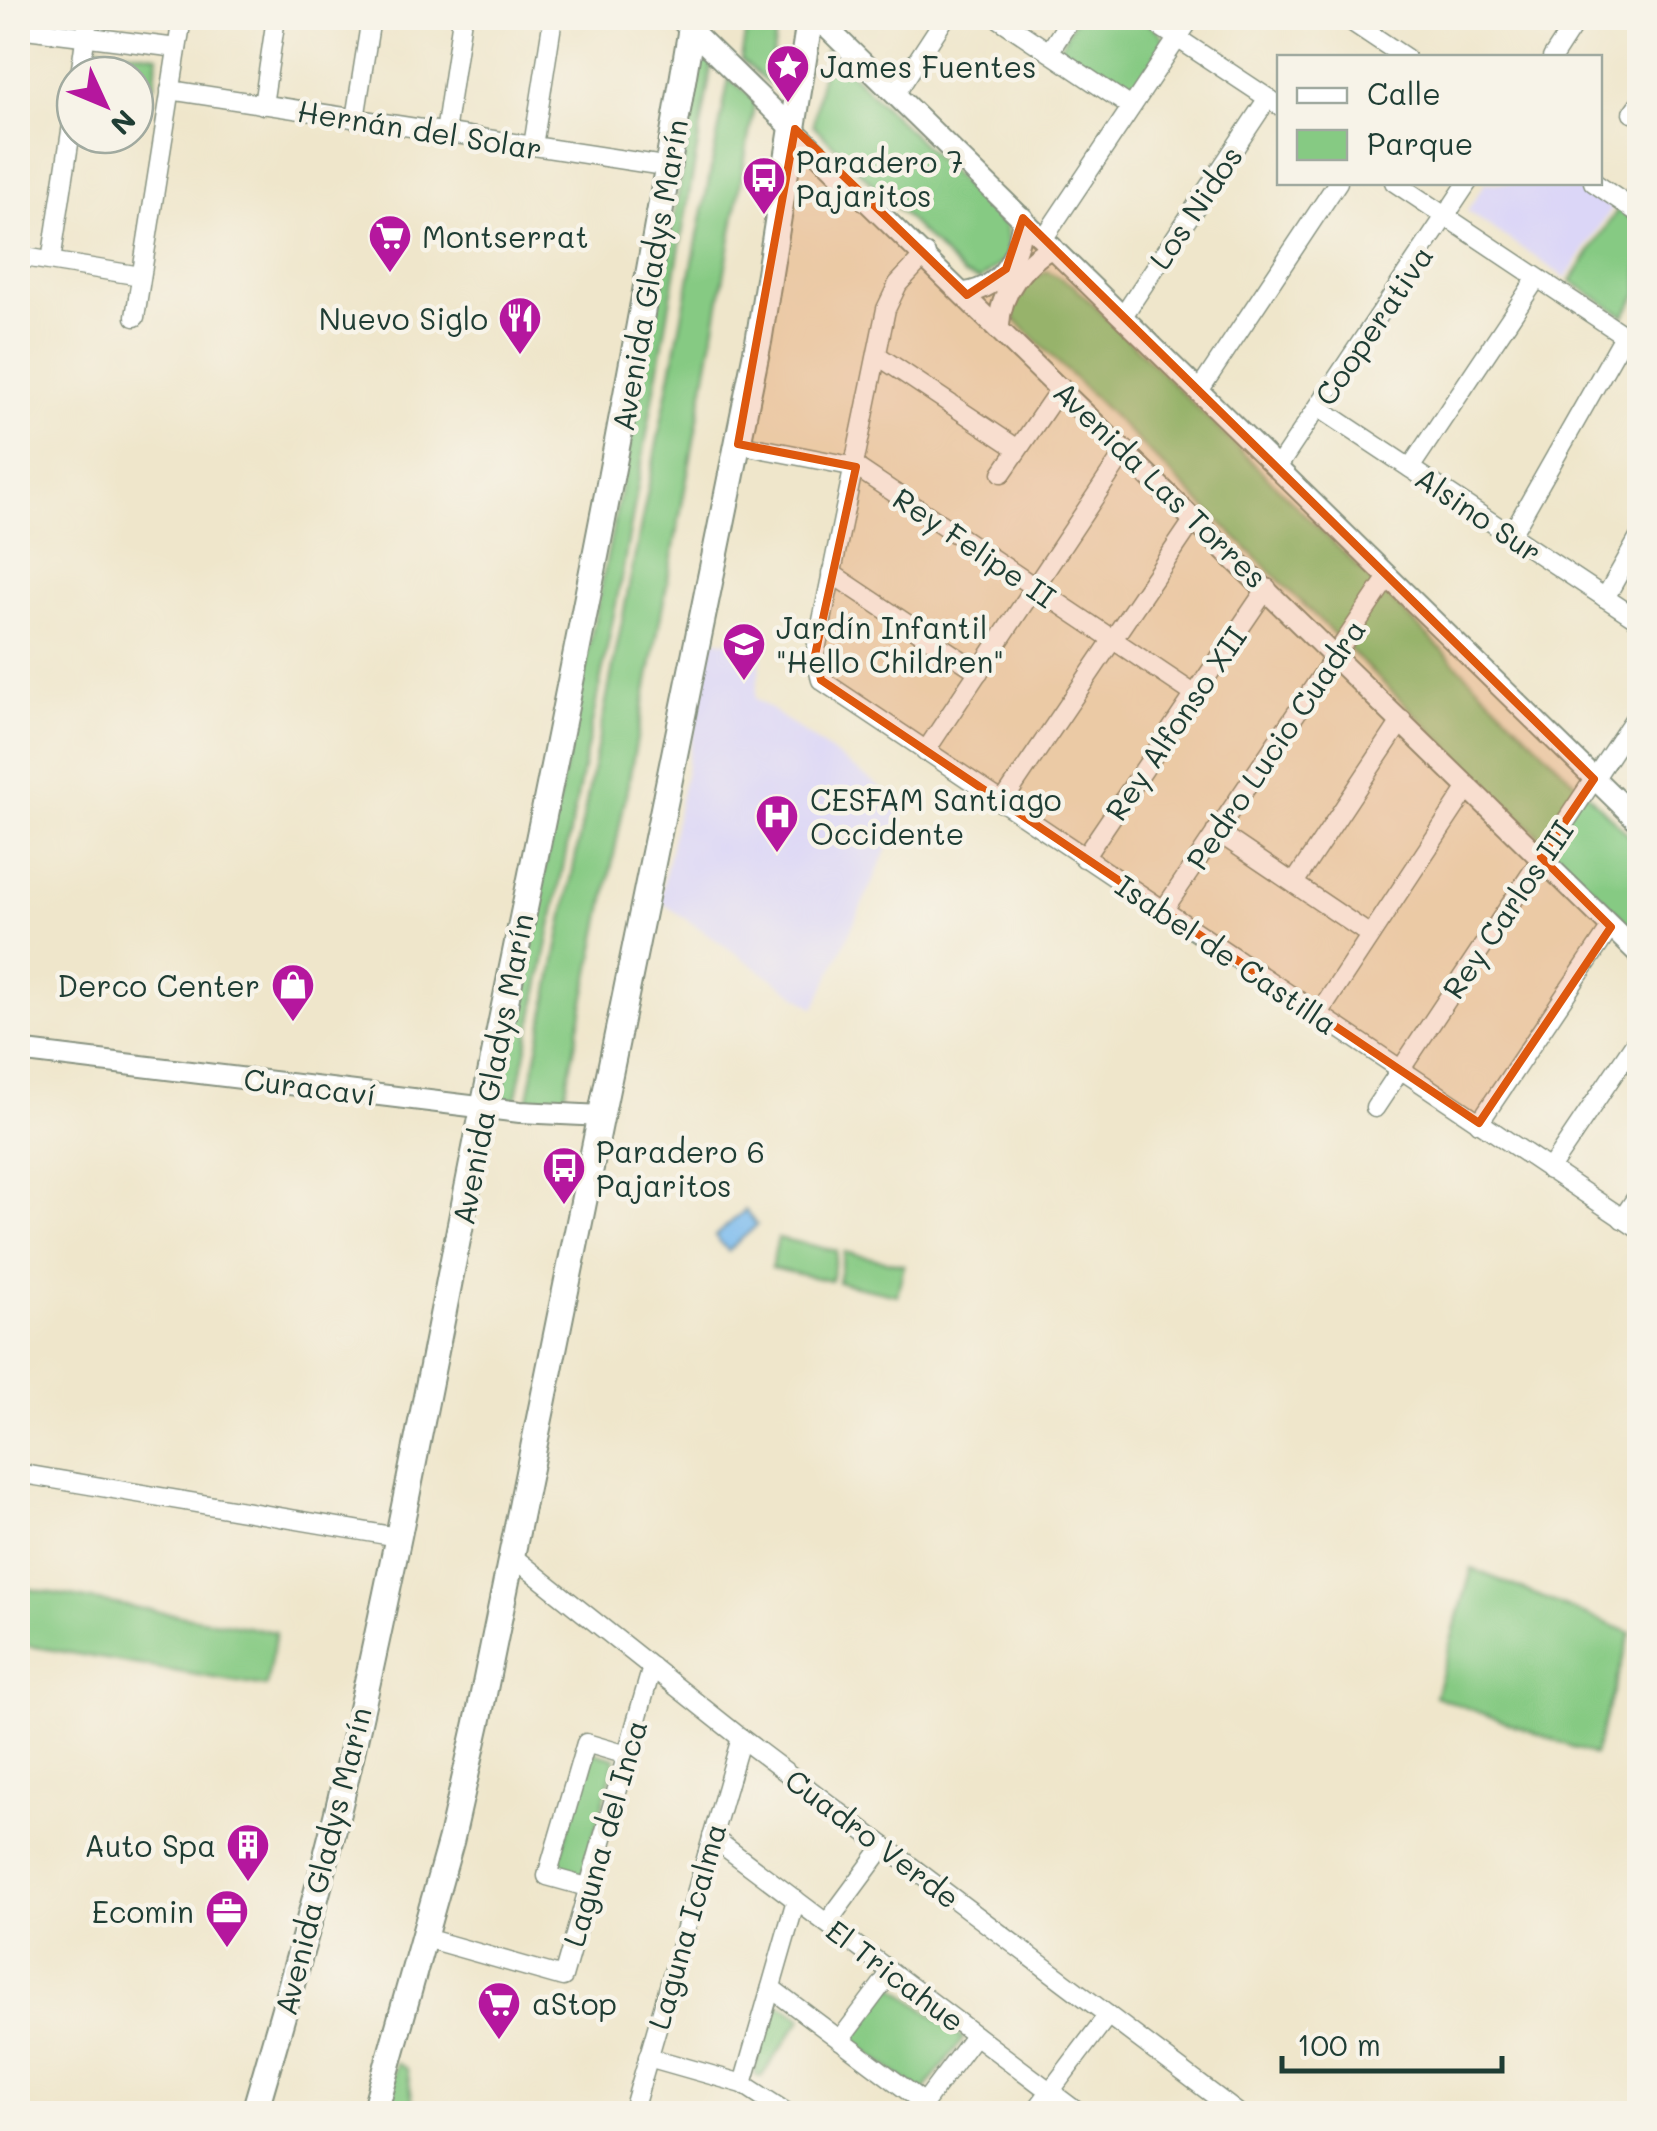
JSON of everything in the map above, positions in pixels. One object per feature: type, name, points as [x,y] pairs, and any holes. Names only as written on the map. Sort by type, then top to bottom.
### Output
[{"type":"main road","points":[[374,2114],[470,1760],[738,444],[813,18]]},
{"type":"main road","name":"Avenida Gladys Marín","points":[[256,2112],[344,1784],[398,1537],[570,702],[670,167],[688,21]]},
{"type":"street","points":[[135,317],[182,18]]},
{"type":"street","points":[[264,105],[276,18]]},
{"type":"street","points":[[354,119],[371,18]]},
{"type":"street","points":[[445,133],[462,18]]},
{"type":"street","points":[[533,146],[553,18]]},
{"type":"street","points":[[813,18],[896,93],[1640,824]]},
{"type":"street","points":[[896,93],[945,18]]},
{"type":"street","points":[[998,18],[1131,107]]},
{"type":"street","points":[[1048,52],[1071,18]]},
{"type":"street","points":[[1147,18],[1274,102]]},
{"type":"street","points":[[999,326],[1001,307],[1019,274],[1048,243],[1191,18]]},
{"type":"street","points":[[1346,18],[1402,55]]},
{"type":"street","points":[[1554,55],[1578,18]]},
{"type":"street","name":"Avenida Las Torres","points":[[688,21],[1541,857],[1605,935],[1640,955]]},
{"type":"street","points":[[18,28],[87,27],[177,48]]},
{"type":"street","points":[[83,55],[87,27]]},
{"type":"street","name":"Hernán del Solar","points":[[170,90],[670,167]]},
{"type":"street","name":"Los Nidos","points":[[1122,316],[1274,102]]},
{"type":"street","points":[[51,261],[67,155]]},
{"type":"street","points":[[1199,391],[1336,185]]},
{"type":"street","points":[[1398,185],[1632,341],[1511,536]]},
{"type":"street","name":"Cooperativa","points":[[1278,468],[1466,185]]},
{"type":"street","points":[[1597,185],[1640,214]]},
{"type":"street","points":[[965,293],[985,288],[1006,270],[1018,248],[1023,218]]},
{"type":"street","points":[[926,254],[893,292],[832,573],[979,672]]},
{"type":"street","points":[[18,256],[142,276]]},
{"type":"street","points":[[1410,468],[1538,278]]},
{"type":"street","points":[[878,355],[1018,449]]},
{"type":"street","points":[[1002,473],[1061,387]]},
{"type":"street","name":"Alsino Sur","points":[[1318,407],[1640,621]]},
{"type":"street","name":"Rey Felipe II","points":[[738,444],[856,467],[1194,694]]},
{"type":"street","points":[[926,752],[1126,450]]},
{"type":"street","points":[[1002,803],[1195,518]]},
{"type":"street","points":[[1605,598],[1640,536]]},
{"type":"street","name":"Isabel de Castilla","points":[[832,573],[815,655],[818,674],[831,689],[1640,1230]]},
{"type":"street","name":"Pedro Lucio Cuadra","points":[[1163,911],[1388,577]]},
{"type":"street","name":"Rey Alfonso XII","points":[[1084,858],[1267,588]]},
{"type":"street","name":"Rey Carlos III","points":[[1374,1108],[1640,710]]},
{"type":"street","points":[[1294,883],[1402,720]]},
{"type":"street","points":[[1318,1015],[1469,786]]},
{"type":"street","points":[[1216,831],[1370,935]]},
{"type":"street","points":[[1479,1123],[1605,935]]},
{"type":"street","points":[[1550,1170],[1640,1035]]},
{"type":"street","name":"Curacaví","points":[[18,1051],[484,1106],[603,1116]]},
{"type":"street","points":[[1622,1218],[1640,1192]]},
{"type":"street","points":[[18,1473],[398,1537]]},
{"type":"street","name":"Cuadro Verde","points":[[512,1556],[741,1738],[1240,2114]]},
{"type":"street","name":"Laguna del Inca","points":[[424,1938],[563,1977],[652,1667]]},
{"type":"street","name":"Laguna Icalma","points":[[632,2114],[741,1738]]},
{"type":"street","points":[[587,1887],[547,1876],[586,1743],[626,1755]]},
{"type":"street","name":"El Tricahue","points":[[712,1837],[1080,2114]]},
{"type":"street","points":[[826,1923],[884,1846]]},
{"type":"street","points":[[743,2084],[796,1900]]},
{"type":"street","points":[[840,2040],[892,1972]]},
{"type":"street","points":[[771,1988],[920,2108],[975,2034]]},
{"type":"street","points":[[1034,2114],[1108,2014]]},
{"type":"street","points":[[648,2057],[743,2084],[789,2114]]},
{"type":"highlighted area","points":[[795,129],[967,295],[1006,269],[1023,218],[1594,779],[1541,857],[1611,927],[1479,1123],[821,680],[815,655],[856,467],[738,444]]},
{"type":"shaded area","points":[[1484,185],[1576,185],[1612,208],[1566,278],[1467,211]]},
{"type":"shaded area","name":"CESFAM Santiago Occidente","points":[[712,639],[763,648],[755,698],[907,806],[815,1008],[660,901]]},
{"type":"green space","points":[[748,18],[778,18],[769,84],[741,59]]},
{"type":"green space","points":[[1075,18],[1139,20],[1159,32],[1166,43],[1132,94],[1125,95],[1058,51]]},
{"type":"green space","points":[[88,45],[158,55],[155,78],[155,55],[87,55]]},
{"type":"green space","points":[[826,49],[1006,226],[1009,257],[980,280],[964,275],[813,125]]},
{"type":"green space","points":[[701,51],[712,64],[624,564],[516,1101],[498,1099],[670,243]]},
{"type":"green space","points":[[729,78],[755,100],[639,731],[562,1108],[527,1103]]},
{"type":"green space","points":[[1618,209],[1639,223],[1639,293],[1624,316],[1571,281]]},
{"type":"green space","points":[[1047,271],[1073,285],[1639,845],[1639,935],[1008,313],[1018,286]]},
{"type":"green space","points":[[778,1238],[837,1251],[831,1281],[771,1268]]},
{"type":"green space","points":[[844,1252],[904,1265],[897,1295],[838,1282]]},
{"type":"green space","points":[[1472,1569],[1631,1633],[1594,1755],[1435,1696]]},
{"type":"green space","points":[[18,1587],[276,1632],[266,1687],[18,1644]]},
{"type":"green space","points":[[590,1751],[616,1758],[582,1879],[556,1871]]},
{"type":"green space","points":[[891,1984],[963,2039],[922,2093],[849,2038]]},
{"type":"green space","points":[[782,2005],[802,2018],[761,2077],[754,2074],[773,2008]]},
{"type":"green space","points":[[396,2063],[407,2069],[413,2103],[410,2113],[382,2114]]},
{"type":"water","points":[[745,1210],[757,1225],[728,1251],[715,1236]]},
{"type":"place","name":"James Fuentes","points":[[788,104]]},
{"type":"place","name":"Paradero 7 Pajaritos","points":[[764,216]]},
{"type":"place","name":"Montserrat","points":[[390,274]]},
{"type":"place","name":"Nuevo Siglo","points":[[520,356]]},
{"type":"place","name":"Jardín Infantil \"Hello Children\"","points":[[744,682]]},
{"type":"place","name":"CESFAM Santiago Occidente","points":[[777,854]]},
{"type":"place","name":"Derco Center","points":[[293,1023]]},
{"type":"place","name":"Paradero 6 Pajaritos","points":[[564,1206]]},
{"type":"place","name":"Auto Spa","points":[[248,1883]]},
{"type":"place","name":"Ecomin","points":[[227,1949]]},
{"type":"place","name":"aStop","points":[[499,2041]]}]
